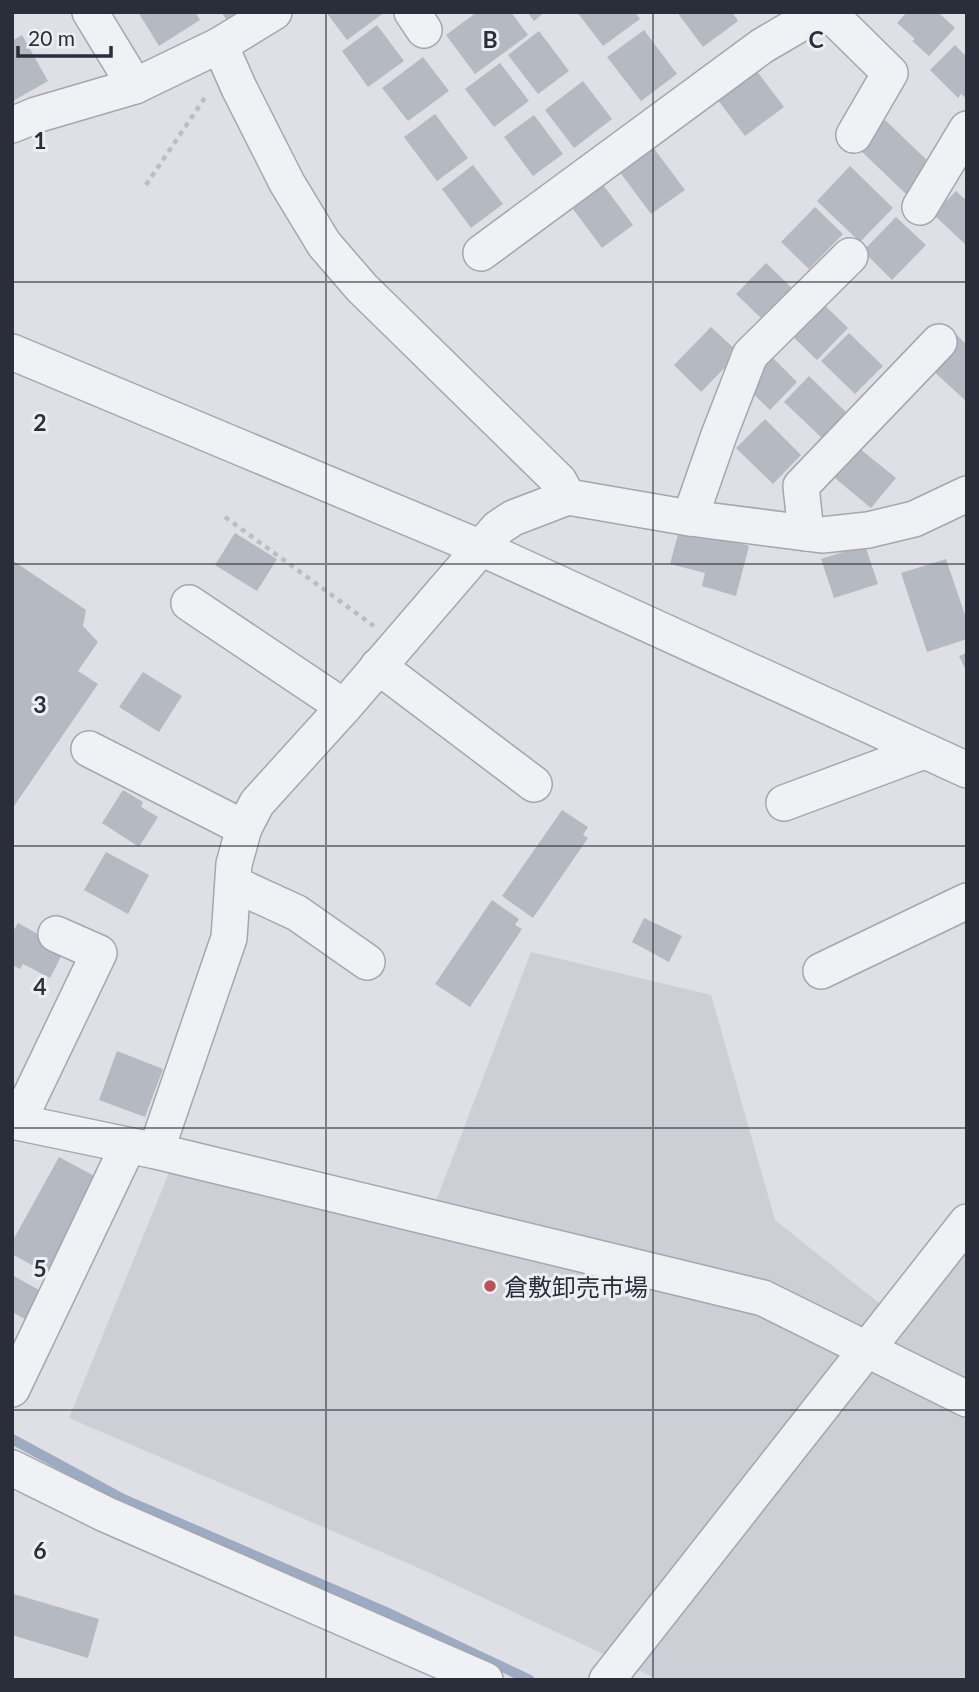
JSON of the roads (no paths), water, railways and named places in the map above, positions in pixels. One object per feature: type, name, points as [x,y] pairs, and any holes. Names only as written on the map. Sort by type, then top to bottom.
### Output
[{"type":"street","points":[[90,12],[135,86]]},
{"type":"street","points":[[12,125],[224,54],[274,12]]},
{"type":"street","points":[[481,253],[762,46],[820,12]]},
{"type":"street","points":[[828,12],[890,73],[855,135]]},
{"type":"street","points":[[224,54],[286,183],[324,244],[362,288],[559,481],[568,497]]},
{"type":"street","points":[[920,207],[967,129]]},
{"type":"street","points":[[690,518],[750,355],[850,256]]},
{"type":"street","points":[[806,533],[800,486],[939,342]]},
{"type":"street","points":[[12,352],[481,548],[967,770]]},
{"type":"street","points":[[12,1389],[142,1149],[229,938],[234,864],[244,828],[257,803],[344,707],[498,527],[513,518],[568,497],[690,518],[822,535],[868,530],[914,519],[967,494]]},
{"type":"street","points":[[189,603],[344,707]]},
{"type":"street","points":[[388,655],[534,784]]},
{"type":"street","points":[[89,749],[244,828]]},
{"type":"street","points":[[784,803],[924,751]]},
{"type":"street","points":[[234,884],[297,913],[367,962]]},
{"type":"street","points":[[821,971],[967,901]]},
{"type":"street","points":[[56,934],[99,953],[15,1122],[142,1149],[763,1298],[967,1399]]},
{"type":"street","points":[[607,1680],[967,1222]]},
{"type":"street","points":[[12,1468],[104,1514],[485,1680]]},
{"type":"waterway","points":[[12,1439],[121,1498],[384,1611],[530,1680]]},
{"type":"place","name":"倉敷卸売市場","points":[[490,1286]]}]
